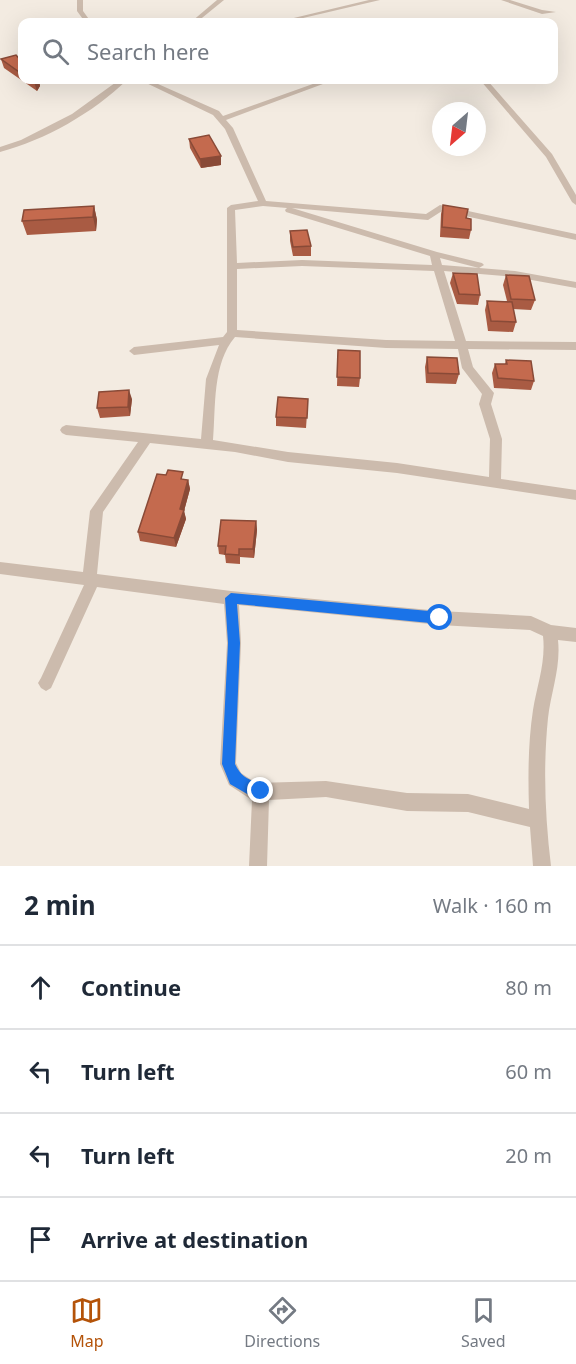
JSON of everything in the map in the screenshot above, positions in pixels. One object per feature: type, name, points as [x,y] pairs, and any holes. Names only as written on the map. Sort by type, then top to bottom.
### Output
[{"type":"street","points":[[80,0],[80,11],[85,18]]},
{"type":"street","points":[[199,18],[221,0]]},
{"type":"street","points":[[298,18],[377,0]]},
{"type":"street","points":[[504,0],[542,12],[553,12]]},
{"type":"street","points":[[0,150],[24,142],[75,116],[118,84]]},
{"type":"street","points":[[153,84],[216,113],[229,128],[263,203],[434,254],[515,274],[576,285]]},
{"type":"street","points":[[221,119],[318,84]]},
{"type":"street","points":[[487,84],[549,156],[576,202]]},
{"type":"street","points":[[207,444],[209,392],[214,365],[229,337],[232,266],[231,208],[263,203],[428,217],[440,208],[576,237]]},
{"type":"street","points":[[434,254],[468,368],[488,393],[485,404],[496,439],[495,483]]},
{"type":"street","points":[[232,266],[302,263],[438,268],[515,274]]},
{"type":"street","points":[[134,351],[229,337],[397,345],[576,346]]},
{"type":"street","points":[[66,430],[207,444],[288,457],[397,468],[576,495]]},
{"type":"street","points":[[46,683],[92,579],[98,511],[147,438]]},
{"type":"street","points":[[0,568],[231,598],[440,618],[531,623],[550,632],[576,635]]},
{"type":"street","points":[[231,598],[234,643],[228,764],[235,779],[254,792],[326,789],[408,802],[468,803],[537,820]]},
{"type":"street","points":[[542,866],[537,820],[540,716],[554,653],[550,632]]},
{"type":"street","points":[[258,866],[261,791]]},
{"type":"building","points":[[16,55],[18,71],[1,59]]},
{"type":"building","points":[[209,135],[221,156],[200,159],[189,139]]},
{"type":"building","points":[[443,205],[468,209],[466,218],[471,219],[471,230],[442,227]]},
{"type":"building","points":[[94,206],[93,217],[22,221],[24,210]]},
{"type":"building","points":[[307,230],[311,246],[293,247],[290,231]]},
{"type":"building","points":[[453,273],[477,274],[480,295],[459,294]]},
{"type":"building","points":[[506,275],[529,276],[535,300],[511,299]]},
{"type":"building","points":[[487,301],[512,302],[516,322],[491,321]]},
{"type":"building","points":[[338,350],[360,351],[360,378],[337,377]]},
{"type":"building","points":[[427,357],[457,358],[459,374],[428,373]]},
{"type":"building","points":[[506,360],[531,361],[534,381],[498,378],[495,364],[507,364]]},
{"type":"building","points":[[129,390],[128,407],[97,408],[99,392]]},
{"type":"building","points":[[278,397],[308,399],[307,418],[276,417]]},
{"type":"building","points":[[168,470],[183,472],[181,479],[188,480],[180,509],[184,510],[174,538],[138,532],[157,474],[166,475]]},
{"type":"building","points":[[221,520],[256,521],[253,549],[239,549],[239,555],[225,554],[226,546],[218,546]]},
{"type":"route","points":[[261,791],[254,792],[235,779],[228,764],[234,643],[231,598],[440,618]]}]
